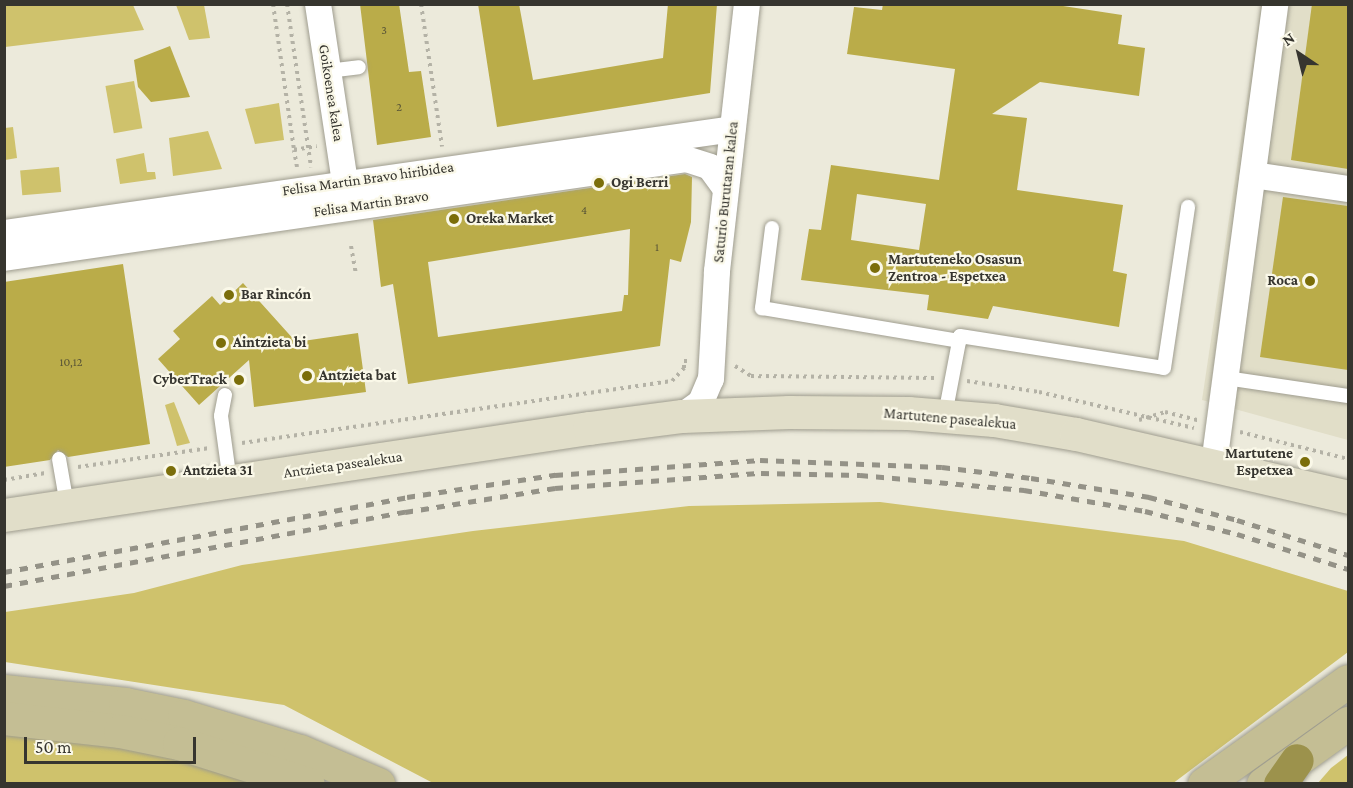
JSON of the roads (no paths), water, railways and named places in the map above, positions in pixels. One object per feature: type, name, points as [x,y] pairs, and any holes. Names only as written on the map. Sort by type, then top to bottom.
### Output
[{"type":"main road","name":"Martutene pasealekua","points":[[682,416],[739,412],[945,415],[1076,434],[1348,496]]},
{"type":"main road","name":"Antzieta pasealekua","points":[[4,515],[682,416]]},
{"type":"main road","points":[[1204,783],[1348,681]]},
{"type":"main road","points":[[4,691],[125,704],[184,716],[300,751],[378,783]]},
{"type":"main road","points":[[4,718],[62,723],[178,743],[309,783]]},
{"type":"main road","points":[[1263,783],[1288,772],[1348,723]]},
{"type":"street","name":"Goikoenea kalea","points":[[318,4],[345,182]]},
{"type":"street","name":"Saturio Burutaran kalea","points":[[714,368],[726,189],[747,4]]},
{"type":"street","points":[[1214,464],[1275,4]]},
{"type":"street","name":"Felisa Martin Bravo hiribidea","points":[[4,233],[345,182],[733,129]]},
{"type":"street","name":"Felisa Martin Bravo","points":[[4,258],[686,159],[710,167],[726,189]]},
{"type":"street","points":[[1253,175],[1348,189]]},
{"type":"street","points":[[714,368],[720,401],[739,412]]},
{"type":"street","points":[[682,416],[701,402],[714,368]]},
{"type":"lane","points":[[328,71],[359,67]]},
{"type":"lane","points":[[945,415],[960,336],[1164,368],[1188,207]]},
{"type":"lane","points":[[772,228],[762,308],[959,341]]},
{"type":"lane","points":[[1226,378],[1348,396]]},
{"type":"lane","points":[[225,395],[221,416],[230,482]]},
{"type":"lane","points":[[59,459],[67,505]]},
{"type":"railway","points":[[4,572],[407,497],[555,475],[760,460],[942,467],[1031,478],[1149,497],[1237,520],[1348,555]]},
{"type":"railway","points":[[4,586],[405,512],[555,488],[761,473],[860,475],[1024,490],[1145,511],[1237,534],[1348,569]]},
{"type":"place","name":"Ogi Berri","points":[[599,183]]},
{"type":"place","name":"Oreka Market","points":[[454,219]]},
{"type":"place","name":"Martuteneko Osasun Zentroa - Espetxea","points":[[875,268]]},
{"type":"place","name":"Roca","points":[[1310,281]]},
{"type":"place","name":"Bar Rincón","points":[[229,295]]},
{"type":"place","name":"Aintzieta bi","points":[[221,343]]},
{"type":"place","name":"Antzieta bat","points":[[307,376]]},
{"type":"place","name":"CyberTrack","points":[[239,380]]},
{"type":"place","name":"Martutene Espetxea","points":[[1305,462]]},
{"type":"place","name":"Antzieta 31","points":[[171,471]]}]
